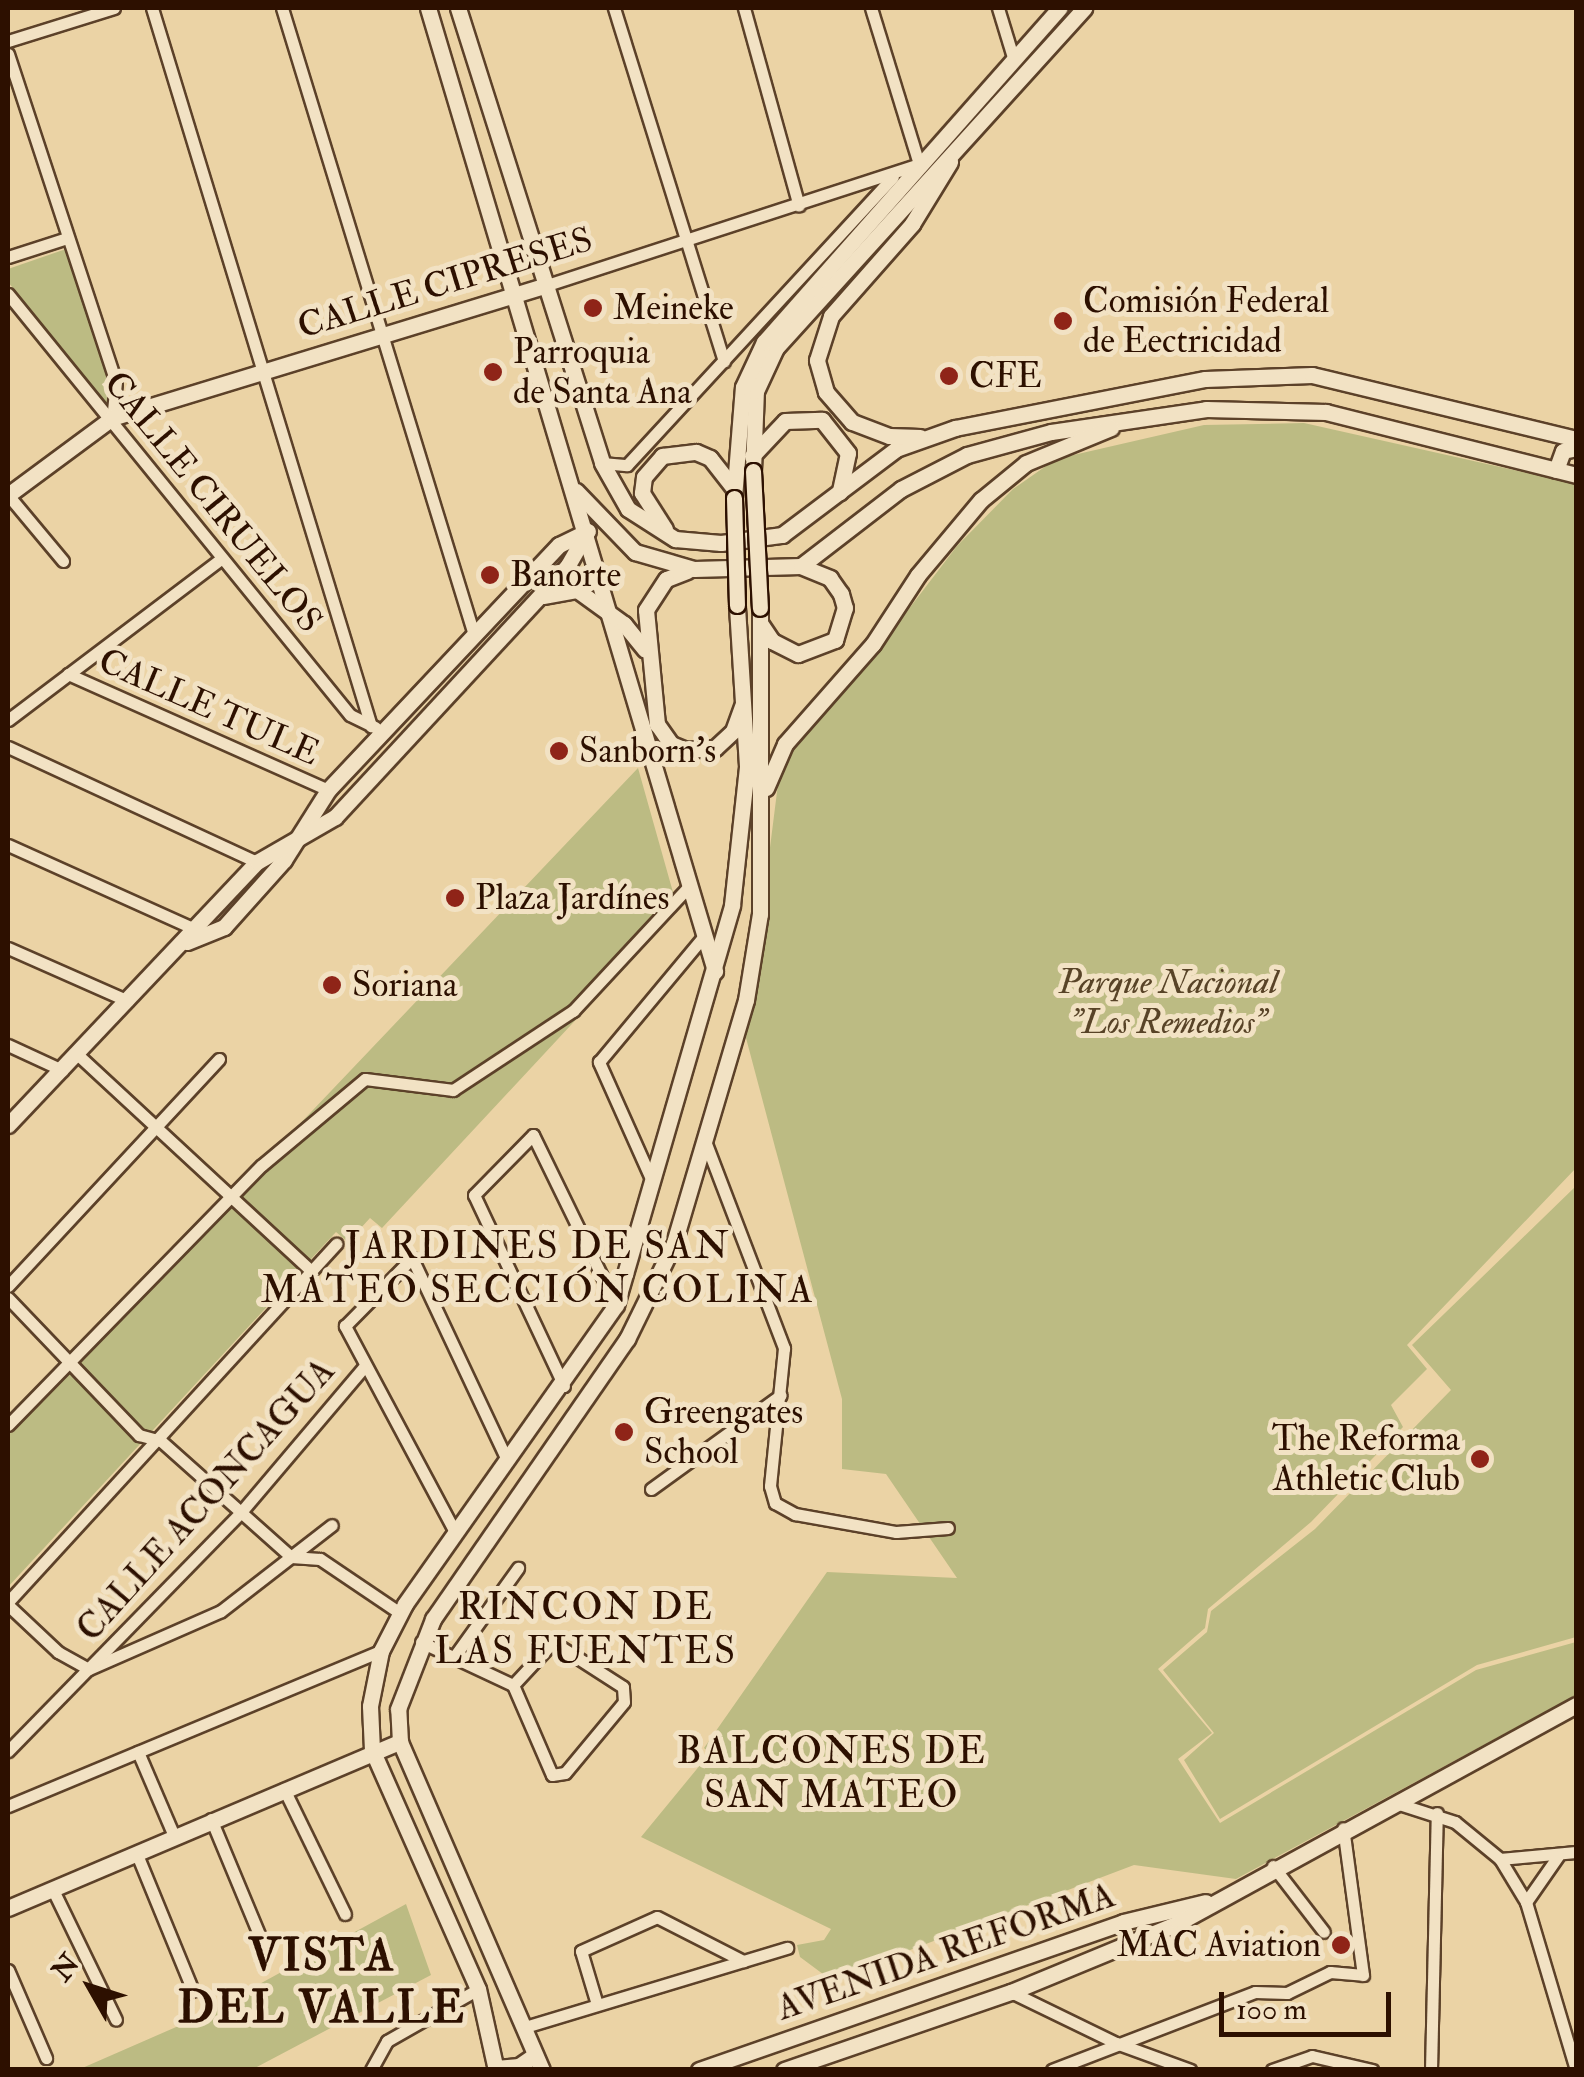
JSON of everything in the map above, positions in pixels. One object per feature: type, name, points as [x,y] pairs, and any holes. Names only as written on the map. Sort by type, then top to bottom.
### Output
[{"type":"main road","points":[[427,8],[576,491],[603,608],[716,975]]},
{"type":"main road","points":[[458,8],[602,463],[628,509],[675,540],[709,544],[782,535],[882,457],[929,437],[1205,379],[1271,373],[1396,392],[1576,439]]},
{"type":"main road","points":[[1059,8],[918,164],[750,364],[734,494],[745,698],[742,842],[716,975],[616,1305],[564,1386],[418,1585],[381,1651],[370,1706],[372,1750],[478,1990],[496,2069],[538,2062],[400,1742],[398,1709],[433,1619],[635,1326],[674,1242],[746,1000],[760,914],[763,796],[752,463],[756,391],[776,348],[970,129],[1084,8]]},
{"type":"main road","points":[[929,437],[888,436],[852,422],[826,392],[817,360],[831,316],[912,224],[970,129]]},
{"type":"main road","name":"CALLE CIPRESES","points":[[8,495],[112,418],[547,285]]},
{"type":"main road","points":[[800,566],[932,469],[1051,432],[1206,408],[1326,412],[1576,475]]},
{"type":"main road","points":[[763,796],[785,744],[873,644],[918,575],[981,500],[1026,463],[1136,417]]},
{"type":"main road","points":[[752,463],[784,421],[822,420],[848,453],[840,492]]},
{"type":"main road","points":[[1556,470],[1563,451],[1576,448]]},
{"type":"main road","points":[[675,540],[646,506],[644,477],[650,464],[662,456],[696,452],[710,458],[734,494]]},
{"type":"main road","points":[[576,491],[635,552]]},
{"type":"main road","points":[[8,1124],[187,942],[236,914],[378,728],[559,544],[588,532],[635,552],[694,569],[800,566],[830,578],[845,608],[834,640],[798,654],[772,641],[760,616]]},
{"type":"main road","points":[[200,932],[257,862],[335,817],[537,599],[582,548],[588,532]]},
{"type":"main road","points":[[694,569],[666,579],[651,597],[647,653],[652,706],[671,744],[715,748],[733,731],[745,698]]},
{"type":"main road","points":[[537,599],[568,588],[603,608],[647,653]]},
{"type":"main road","points":[[418,1585],[424,1598],[444,1602]]},
{"type":"main road","points":[[402,1609],[433,1619]]},
{"type":"main road","name":"AVENIDA REFORMA","points":[[784,2070],[1011,1992],[1178,1923],[1272,1866],[1576,1705]]},
{"type":"main road","points":[[8,1908],[372,1750],[400,1742]]},
{"type":"main road","points":[[396,1807],[422,1797]]},
{"type":"main road","name":"AVENIDA REFORMA","points":[[699,2070],[1123,1922],[1215,1901]]},
{"type":"main road","points":[[922,1991],[932,2021]]},
{"type":"main road","points":[[794,2037],[809,2045],[806,2062]]},
{"type":"street","points":[[8,42],[114,8]]},
{"type":"street","points":[[152,8],[262,370],[378,728]]},
{"type":"street","points":[[282,8],[474,634]]},
{"type":"street","points":[[614,8],[683,241],[724,361]]},
{"type":"street","points":[[744,8],[800,206]]},
{"type":"street","points":[[871,8],[918,164]]},
{"type":"street","points":[[998,8],[1014,57]]},
{"type":"street","points":[[8,54],[116,382],[112,418]]},
{"type":"street","name":"CALLE CIPRESES","points":[[547,285],[800,206],[918,164]]},
{"type":"street","points":[[602,463],[627,465],[896,174]]},
{"type":"street","points":[[8,256],[67,238]]},
{"type":"street","name":"CALLE CIRUELOS","points":[[8,294],[350,715],[378,728]]},
{"type":"street","points":[[8,495],[63,561]]},
{"type":"street","points":[[8,720],[222,558]]},
{"type":"street","name":"CALLE TULE","points":[[68,674],[328,790]]},
{"type":"street","points":[[8,747],[257,862]]},
{"type":"street","points":[[8,845],[200,932]]},
{"type":"street","points":[[8,1425],[233,1196],[365,1080],[453,1090],[573,1011],[688,886]]},
{"type":"street","points":[[654,1186],[599,1062],[704,936]]},
{"type":"street","points":[[8,948],[128,1002]]},
{"type":"street","points":[[8,1045],[62,1070]]},
{"type":"street","points":[[78,1054],[311,1271]]},
{"type":"street","points":[[8,1286],[154,1124],[219,1059]]},
{"type":"street","points":[[564,1386],[474,1195],[533,1135],[616,1305]]},
{"type":"street","points":[[704,1137],[784,1348],[770,1486],[775,1503],[795,1514],[896,1532],[948,1528]]},
{"type":"street","points":[[332,1525],[220,1612],[89,1669],[58,1652],[8,1604],[160,1442],[336,1244]]},
{"type":"street","points":[[455,1532],[345,1326],[412,1258],[507,1460]]},
{"type":"street","points":[[8,1298],[139,1435],[160,1442],[291,1557],[320,1559],[402,1609]]},
{"type":"street","name":"CALLE ACONCAGUA","points":[[8,1751],[241,1512],[364,1367]]},
{"type":"street","points":[[651,1489],[781,1395]]},
{"type":"street","points":[[454,1657],[518,1568]]},
{"type":"street","points":[[421,1642],[513,1685],[552,1775],[565,1773],[625,1694],[554,1642],[513,1685]]},
{"type":"street","points":[[8,1806],[381,1651]]},
{"type":"street","points":[[138,1752],[174,1836]]},
{"type":"street","points":[[284,1788],[345,1914]]},
{"type":"street","points":[[1392,1802],[1437,1813],[1500,1859],[1526,1902],[1576,2070]]},
{"type":"street","points":[[1432,2070],[1437,1813]]},
{"type":"street","points":[[211,1819],[265,1949]]},
{"type":"street","points":[[1052,2070],[1255,1992],[1297,1990],[1330,1972],[1357,1978],[1366,1968],[1343,1828]]},
{"type":"street","points":[[136,1852],[193,1991]]},
{"type":"street","points":[[1500,1859],[1576,1852]]},
{"type":"street","points":[[1526,1902],[1558,1856]]},
{"type":"street","points":[[1272,1866],[1324,1932]]},
{"type":"street","points":[[52,1890],[116,2020]]},
{"type":"street","points":[[596,2000],[581,1950],[657,1917],[743,1961]]},
{"type":"street","points":[[525,2027],[596,2000],[787,1948]]},
{"type":"street","points":[[8,1970],[46,2058]]},
{"type":"street","points":[[371,2070],[387,2041],[478,1990]]},
{"type":"street","points":[[1011,1992],[1116,2044],[1190,2070]]},
{"type":"street","points":[[1272,2070],[1312,2056],[1372,2070]]},
{"type":"green space","points":[[66,249],[111,381],[108,406],[8,282],[8,269]]},
{"type":"green space","name":"Parque Nacional \"Los Remedios\"","points":[[1304,423],[1576,484],[1576,1168],[1407,1345],[1427,1369],[1391,1405],[1403,1427],[1311,1522],[1208,1609],[1205,1628],[1158,1669],[1212,1733],[1178,1759],[1220,1823],[1476,1670],[1576,1642],[1576,1695],[1236,1879],[1134,1865],[831,1980],[800,1957],[797,1945],[824,1940],[831,1929],[641,1837],[710,1753],[704,1748],[827,1572],[957,1578],[886,1474],[842,1469],[842,1399],[746,1038],[779,776],[793,745],[869,661],[957,546],[1013,489],[1056,459],[1204,425]]},
{"type":"green space","points":[[638,768],[678,910],[382,1228],[370,1218],[348,1242],[336,1232],[8,1587],[8,1431]]},
{"type":"green space","name":"The Reforma Athletic Club","points":[[1576,1186],[1576,1637],[1477,1665],[1220,1819],[1184,1760],[1214,1733],[1163,1670],[1207,1632],[1211,1611],[1315,1529],[1451,1390],[1412,1345]]},
{"type":"green space","points":[[406,1904],[431,1975],[253,2069],[80,2069],[199,2017]]},
{"type":"place","name":"Meineke","points":[[593,308]]},
{"type":"place","name":"Comisión Federal de Eectricidad","points":[[1063,321]]},
{"type":"place","name":"Parroquia de Santa Ana","points":[[493,372]]},
{"type":"place","name":"CFE","points":[[949,376]]},
{"type":"place","name":"Banorte","points":[[490,575]]},
{"type":"place","name":"Sanborn's","points":[[559,751]]},
{"type":"place","name":"Plaza Jardínes","points":[[455,898]]},
{"type":"place","name":"Soriana","points":[[332,985]]},
{"type":"place","name":"Greengates School","points":[[624,1432]]},
{"type":"place","name":"The Reforma Athletic Club","points":[[1480,1459]]},
{"type":"place","name":"MAC Aviation","points":[[1341,1945]]},
{"type":"district","name":"JARDINES DE SAN MATEO SECCIÓN COLINA","points":[[538,1269]]},
{"type":"district","name":"RINCON DE LAS FUENTES","points":[[586,1630]]},
{"type":"district","name":"BALCONES DE SAN MATEO","points":[[832,1774]]},
{"type":"district","name":"VISTA DEL VALLE","points":[[322,1983]]}]
